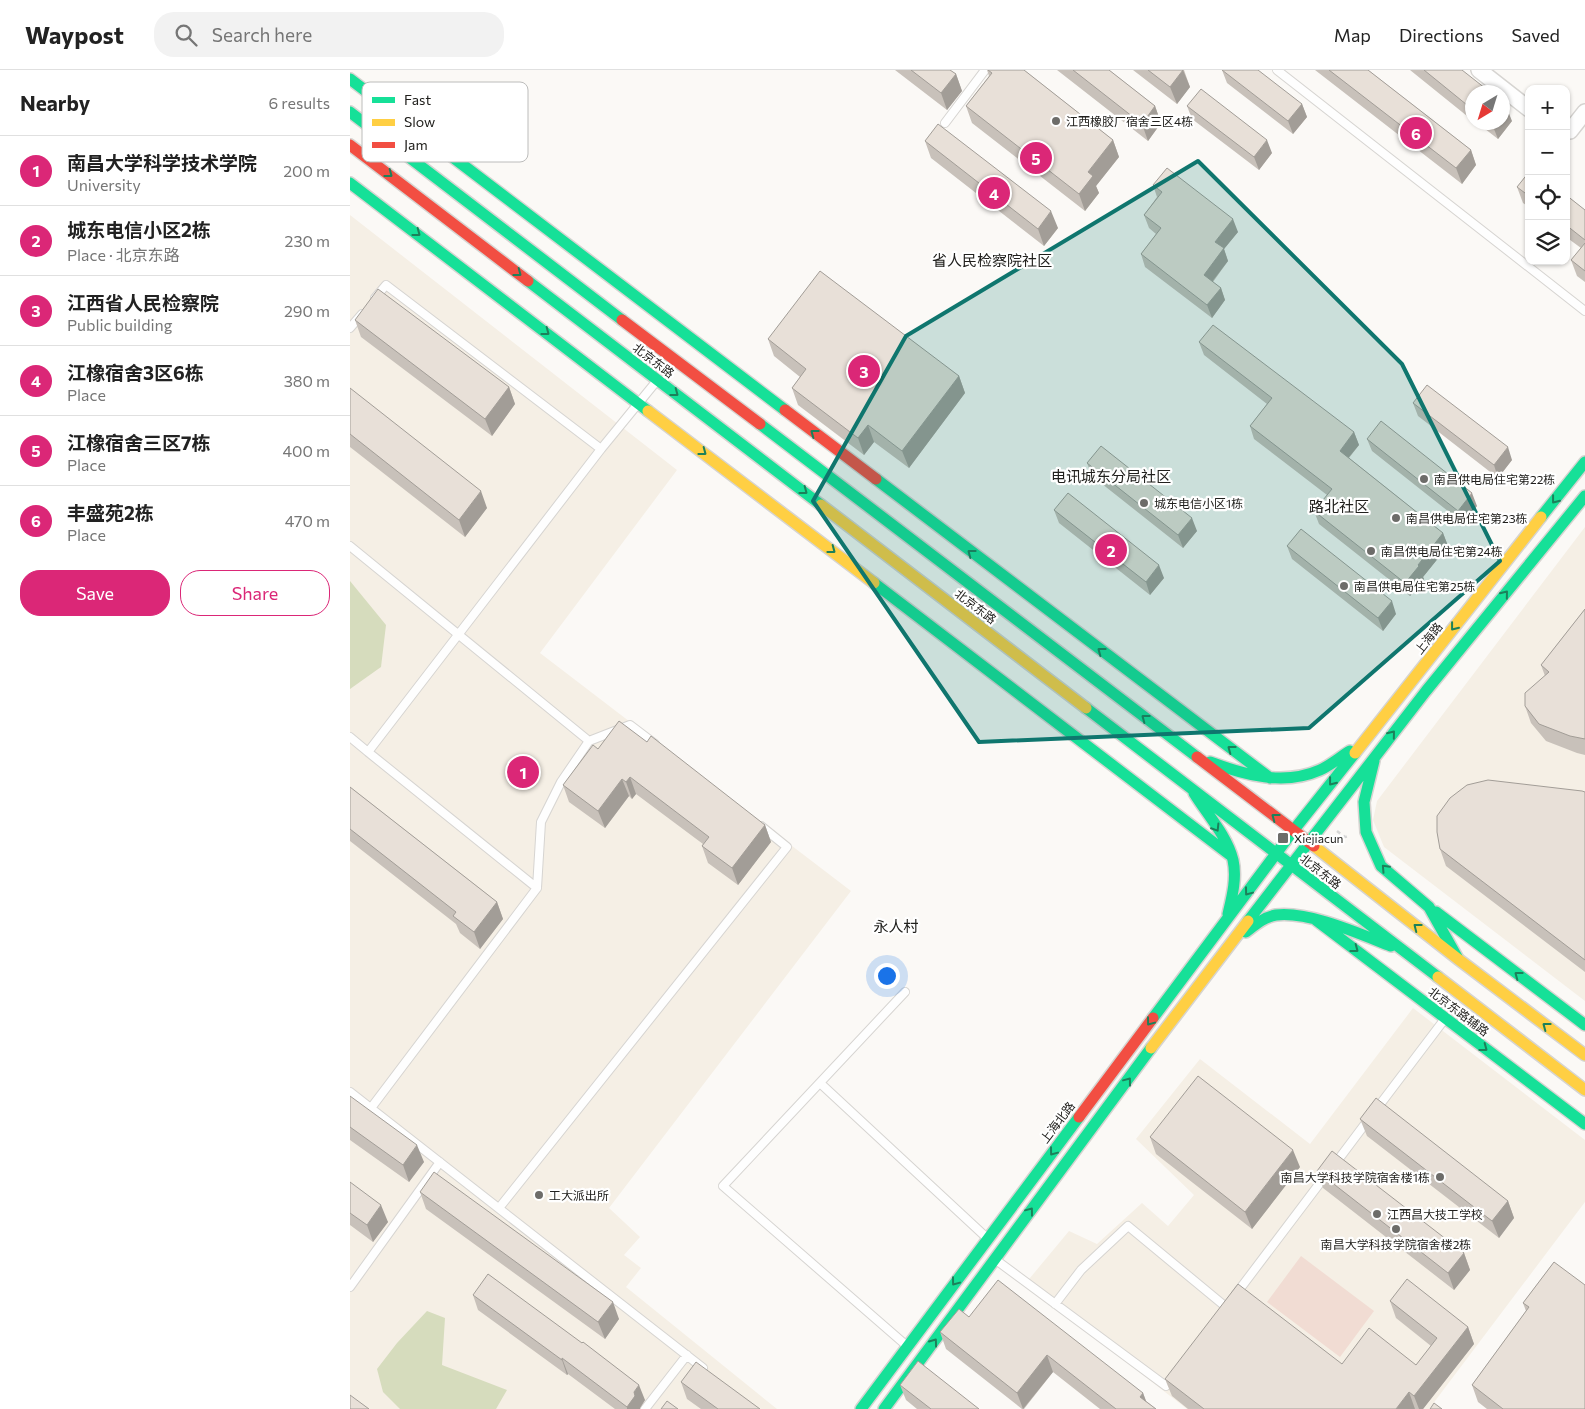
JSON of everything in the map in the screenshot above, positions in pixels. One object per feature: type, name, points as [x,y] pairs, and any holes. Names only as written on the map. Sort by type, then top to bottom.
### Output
[{"type":"main road","points":[[350,79],[362,88]]},
{"type":"main road","name":"北京东路","points":[[350,112],[362,121]]},
{"type":"main road","name":"北京东路","points":[[350,145],[362,154]]},
{"type":"main road","name":"北京东路","points":[[372,162],[1585,1090]]},
{"type":"main road","name":"北京东路","points":[[416,162],[1585,1055]]},
{"type":"main road","points":[[459,162],[1270,778]]},
{"type":"main road","points":[[350,183],[1230,854]]},
{"type":"main road","name":"上海路","points":[[1277,853],[1585,462]]},
{"type":"main road","points":[[884,1409],[1290,865],[1376,753],[1585,496]]},
{"type":"main road","points":[[1195,756],[1237,773],[1270,778],[1286,778],[1320,770],[1363,742]]},
{"type":"main road","points":[[1376,753],[1364,802],[1366,832],[1381,866],[1429,907],[1585,1025]]},
{"type":"main road","points":[[1190,786],[1222,838],[1233,860],[1233,890],[1226,920]]},
{"type":"main road","name":"上海北路","points":[[860,1409],[1277,853]]},
{"type":"main road","points":[[1429,907],[1458,959]]},
{"type":"main road","points":[[1229,947],[1258,922],[1276,915],[1289,915],[1316,920],[1401,949]]},
{"type":"main road","name":"北京东路辅路","points":[[1316,920],[1585,1124]]},
{"type":"street","points":[[1479,70],[1525,106]]},
{"type":"street","points":[[1570,131],[1585,112]]},
{"type":"lane","points":[[945,123],[985,70]]},
{"type":"lane","points":[[1277,70],[1585,312]]},
{"type":"lane","points":[[350,328],[386,285],[601,449]]},
{"type":"lane","points":[[368,752],[601,449],[658,380]]},
{"type":"lane","points":[[350,546],[589,741]]},
{"type":"lane","points":[[370,1108],[537,888],[541,822],[561,782],[589,741],[630,725],[661,749]]},
{"type":"lane","points":[[350,737],[537,888]]},
{"type":"lane","points":[[499,1208],[787,847],[756,822]]},
{"type":"lane","points":[[905,992],[724,1186],[907,1346]]},
{"type":"lane","points":[[1220,1315],[1446,1018]]},
{"type":"lane","points":[[820,1083],[988,1238]]},
{"type":"lane","points":[[350,1092],[710,1373]]},
{"type":"lane","points":[[350,1287],[440,1162]]},
{"type":"lane","points":[[1055,1304],[1081,1270],[1128,1226],[1226,1307]]},
{"type":"lane","points":[[995,1259],[1166,1386],[1178,1370]]},
{"type":"lane","points":[[645,1409],[687,1355]]},
{"type":"highlighted area","points":[[1198,161],[1402,364],[1500,561],[1309,728],[979,742],[813,501],[906,336]]},
{"type":"shaded area","points":[[350,215],[677,470],[540,653],[851,891],[609,1208],[640,1237],[624,1255],[641,1268],[626,1287],[777,1409],[350,1409]]},
{"type":"shaded area","points":[[1585,527],[1585,1001],[1384,847],[1373,820],[1377,801]]},
{"type":"shaded area","points":[[350,581],[386,625],[381,667],[350,689]]},
{"type":"shaded area","name":"江西昌大技工学校","points":[[1413,1008],[1585,1140],[1585,1202],[1429,1409],[1187,1409],[1025,1284],[1069,1231],[1097,1244],[1142,1203],[1168,1226],[1194,1195],[1136,1139],[1200,1059],[1310,1144]]},
{"type":"shaded area","points":[[1301,1256],[1374,1311],[1340,1357],[1267,1302]]},
{"type":"shaded area","points":[[427,1311],[445,1318],[442,1365],[507,1390],[496,1409],[400,1409],[383,1392],[377,1369],[397,1343]]},
{"type":"building","points":[[911,70],[950,70],[956,74],[941,93]]},
{"type":"building","points":[[988,70],[1024,70],[1113,140],[1088,172],[1093,176],[1079,194],[966,106],[992,73]]},
{"type":"building","points":[[1073,70],[1109,70],[1155,106],[1142,124]]},
{"type":"building","points":[[1148,70],[1183,70],[1170,87]]},
{"type":"building","points":[[1222,70],[1258,70],[1302,104],[1288,121]]},
{"type":"building","points":[[1329,70],[1368,70],[1471,150],[1456,168]]},
{"type":"building","points":[[1424,70],[1462,70],[1481,85],[1465,85],[1465,103]]},
{"type":"building","points":[[1201,89],[1267,140],[1254,157],[1187,106]]},
{"type":"building","points":[[938,124],[1051,211],[1038,229],[925,141]]},
{"type":"building","points":[[1167,168],[1233,219],[1215,242],[1224,248],[1204,275],[1221,288],[1207,305],[1141,254],[1161,228],[1144,215],[1162,192],[1153,185]]},
{"type":"building","points":[[1525,177],[1525,193],[1517,187]]},
{"type":"building","points":[[1570,198],[1585,210],[1585,240],[1570,228]]},
{"type":"building","points":[[1585,243],[1585,271],[1571,260]]},
{"type":"building","points":[[820,271],[959,376],[902,451],[868,425],[858,438],[792,388],[806,369],[768,339]]},
{"type":"building","points":[[378,289],[509,387],[485,419],[355,320]]},
{"type":"building","points":[[1213,325],[1354,432],[1340,451],[1443,533],[1405,583],[1314,511],[1332,489],[1250,426],[1272,398],[1199,342]]},
{"type":"building","points":[[1427,385],[1508,447],[1494,465],[1413,403]]},
{"type":"building","points":[[350,388],[481,491],[459,520],[350,434]]},
{"type":"building","name":"南昌供电局住宅第22栋","points":[[1381,421],[1472,493],[1458,511],[1367,439]]},
{"type":"building","name":"城东电信小区1栋","points":[[1101,446],[1192,518],[1178,535],[1087,463]]},
{"type":"building","points":[[1068,493],[1159,565],[1146,582],[1054,510]]},
{"type":"building","points":[[1301,529],[1392,601],[1378,618],[1287,546]]},
{"type":"building","points":[[1585,609],[1585,739],[1570,736],[1539,724],[1525,706],[1525,693],[1549,672],[1541,665]]},
{"type":"building","points":[[619,721],[647,742],[651,736],[765,825],[732,868],[702,846],[709,837],[630,777],[626,782],[622,779],[598,811],[563,785],[593,745],[598,749]]},
{"type":"building","points":[[1488,780],[1585,792],[1585,960],[1440,849],[1437,816],[1450,798],[1467,785]]},
{"type":"building","points":[[350,787],[497,902],[474,932],[453,916],[456,912],[350,829]]},
{"type":"building","points":[[1198,1076],[1293,1150],[1245,1212],[1150,1137]]},
{"type":"building","points":[[350,1096],[417,1145],[403,1165],[350,1127]]},
{"type":"building","points":[[1376,1098],[1508,1201],[1492,1221],[1360,1119]]},
{"type":"building","points":[[1332,1151],[1464,1253],[1448,1273],[1317,1171]]},
{"type":"building","points":[[434,1172],[613,1302],[598,1322],[420,1192]]},
{"type":"building","points":[[350,1182],[381,1205],[367,1225],[350,1213]]},
{"type":"building","points":[[1554,1262],[1585,1285],[1585,1409],[1503,1409],[1472,1385],[1529,1307],[1523,1303]]},
{"type":"building","points":[[488,1274],[639,1385],[634,1392],[635,1396],[627,1407],[473,1295]]},
{"type":"building","points":[[1407,1279],[1468,1327],[1414,1396],[1409,1392],[1396,1409],[1204,1409],[1165,1379],[1238,1284],[1342,1364],[1369,1328],[1416,1365],[1437,1338],[1390,1301]]},
{"type":"building","points":[[998,1280],[1143,1393],[1140,1397],[1156,1409],[1116,1409],[1047,1355],[1017,1393],[940,1332],[959,1309],[969,1317]]},
{"type":"building","points":[[918,1361],[979,1409],[931,1409],[900,1385]]},
{"type":"building","points":[[696,1362],[760,1409],[718,1409],[681,1382]]},
{"type":"building","points":[[350,1395],[369,1409],[350,1409]]},
{"type":"building","points":[[667,1401],[678,1409],[661,1409]]},
{"type":"building","points":[[1434,1403],[1442,1409],[1430,1409]]},
{"type":"traffic: fast","points":[[350,79],[362,88]]},
{"type":"traffic: fast","points":[[350,112],[362,121]]},
{"type":"traffic: fast","points":[[415,162],[622,320]]},
{"type":"traffic: fast","points":[[459,162],[785,410]]},
{"type":"traffic: fast","points":[[350,183],[648,411]]},
{"type":"traffic: fast","points":[[528,281],[821,505]]},
{"type":"traffic: fast","points":[[760,424],[1197,757]]},
{"type":"traffic: fast","points":[[1541,517],[1585,462]]},
{"type":"traffic: fast","points":[[876,479],[1270,778]]},
{"type":"traffic: fast","points":[[1248,921],[1426,691],[1585,496]]},
{"type":"traffic: fast","points":[[874,583],[1230,855]]},
{"type":"traffic: fast","points":[[1086,708],[1438,977]]},
{"type":"traffic: fast","points":[[1210,762],[1237,771],[1265,777],[1293,777],[1320,770],[1350,751]]},
{"type":"traffic: fast","points":[[1153,1018],[1293,831],[1355,753]]},
{"type":"traffic: fast","points":[[1374,761],[1364,802],[1366,832],[1381,866],[1429,907],[1457,957]]},
{"type":"traffic: fast","points":[[1194,793],[1226,842],[1233,860],[1234,881],[1228,914]]},
{"type":"traffic: fast","points":[[1436,912],[1585,1025]]},
{"type":"traffic: fast","points":[[1246,932],[1260,922],[1276,915],[1304,916],[1334,924],[1391,946]]},
{"type":"traffic: fast","points":[[1316,920],[1585,1124]]},
{"type":"traffic: fast","points":[[884,1409],[1151,1048]]},
{"type":"traffic: fast","points":[[861,1409],[1079,1117]]},
{"type":"traffic: slow","points":[[648,411],[874,583]]},
{"type":"traffic: slow","points":[[821,505],[1086,708]]},
{"type":"traffic: slow","points":[[1355,753],[1541,517]]},
{"type":"traffic: slow","points":[[1314,846],[1458,959],[1585,1055]]},
{"type":"traffic: slow","points":[[1151,1048],[1248,921]]},
{"type":"traffic: slow","points":[[1438,977],[1585,1090]]},
{"type":"traffic: jam","points":[[350,145],[362,154]]},
{"type":"traffic: jam","points":[[372,162],[528,281]]},
{"type":"traffic: jam","points":[[622,320],[760,424]]},
{"type":"traffic: jam","points":[[785,410],[876,479]]},
{"type":"traffic: jam","points":[[1197,757],[1314,846]]},
{"type":"traffic: jam","points":[[1079,1117],[1153,1018]]},
{"type":"place","name":"江西橡胶厂宿舍三区4栋","points":[[1056,121]]},
{"type":"place","name":"丰盛苑2栋","points":[[1416,133]]},
{"type":"place","name":"江橡宿舍三区7栋","points":[[1036,158]]},
{"type":"place","name":"江橡宿舍3区6栋","points":[[994,193]]},
{"type":"place","name":"江西省人民检察院","points":[[864,371]]},
{"type":"place","name":"南昌供电局住宅第22栋","points":[[1424,479]]},
{"type":"place","name":"城东电信小区1栋","points":[[1144,503]]},
{"type":"place","name":"南昌供电局住宅第23栋","points":[[1396,518]]},
{"type":"place","name":"城东电信小区2栋","points":[[1111,550]]},
{"type":"place","name":"南昌供电局住宅第24栋","points":[[1371,551]]},
{"type":"place","name":"南昌供电局住宅第25栋","points":[[1344,586]]},
{"type":"place","name":"南昌大学科学技术学院","points":[[523,772]]},
{"type":"place","name":"Xiejiacun","points":[[1283,838]]},
{"type":"place","name":"南昌大学科技学院宿舍楼1栋","points":[[1440,1177]]},
{"type":"place","name":"工大派出所","points":[[539,1195]]},
{"type":"place","name":"江西昌大技工学校","points":[[1377,1214]]},
{"type":"place","name":"南昌大学科技学院宿舍楼2栋","points":[[1396,1229]]},
{"type":"district","name":"省人民检察院社区","points":[[992,260]]},
{"type":"district","name":"电讯城东分局社区","points":[[1111,476]]},
{"type":"district","name":"路北社区","points":[[1339,506]]},
{"type":"district","name":"永人村","points":[[896,926]]}]
